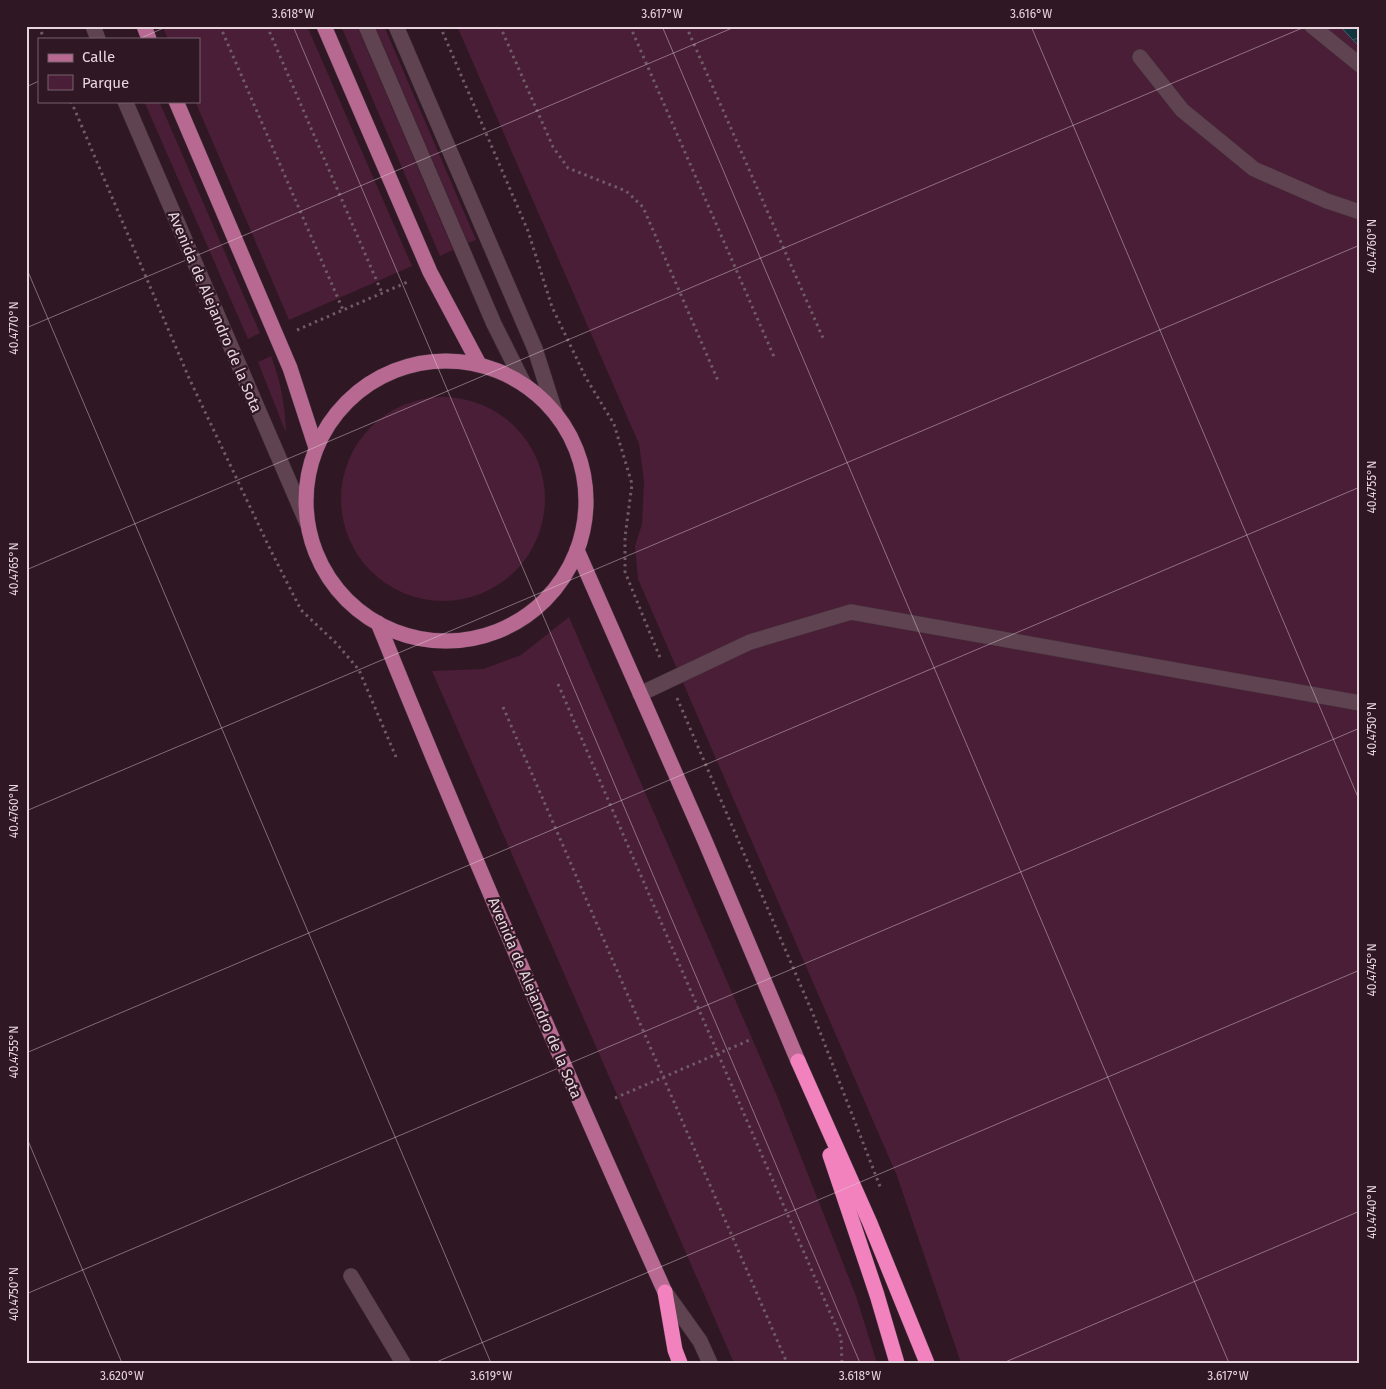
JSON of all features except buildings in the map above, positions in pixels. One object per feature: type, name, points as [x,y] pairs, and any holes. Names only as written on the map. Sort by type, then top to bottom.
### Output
[{"type":"highway","points":[[798,1061],[856,1230],[897,1363]]},
{"type":"highway","points":[[798,1061],[870,1223],[927,1363]]},
{"type":"highway","points":[[665,1292],[680,1363]]},
{"type":"main road","points":[[144,26],[149,38]]},
{"type":"main road","points":[[324,26],[430,272],[479,364]]},
{"type":"main road","points":[[176,102],[290,368],[316,448]]},
{"type":"main road","points":[[446,360],[479,364],[503,372],[524,384],[555,412],[569,432],[579,454],[584,478],[586,502],[584,527],[577,550],[565,574],[549,596],[529,613],[506,627],[490,633],[455,640],[428,640],[402,634],[378,623],[356,609],[338,591],[329,577],[313,547],[307,523],[306,485],[316,448],[332,419],[354,395],[382,376],[413,364],[446,360]]},
{"type":"main road","points":[[577,550],[798,1061]]},
{"type":"main road","name":"Avenida de Alejandro de la Sota","points":[[378,623],[510,941],[665,1292]]},
{"type":"street","points":[[93,26],[98,38]]},
{"type":"street","points":[[366,26],[494,324],[524,384]]},
{"type":"street","points":[[396,26],[535,348],[555,412]]},
{"type":"street","points":[[1312,26],[1360,65]]},
{"type":"street","points":[[1140,57],[1182,110],[1254,169],[1327,201],[1360,212]]},
{"type":"street","name":"Avenida de Alejandro de la Sota","points":[[125,102],[307,523]]},
{"type":"street","points":[[640,694],[750,642],[851,612],[1360,703]]},
{"type":"street","points":[[350,1276],[403,1363]]},
{"type":"street","name":"Avenida de Alejandro de la Sota","points":[[665,1292],[700,1341],[710,1363]]},
{"type":"path","points":[[39,26],[44,38]]},
{"type":"path","points":[[220,26],[342,310]]},
{"type":"path","points":[[267,26],[382,293]]},
{"type":"path","points":[[440,26],[528,230],[552,307],[586,378],[614,424],[632,484],[625,537],[624,572],[813,1014],[884,1198]]},
{"type":"path","points":[[500,26],[553,147],[568,168],[626,190],[642,207],[719,383]]},
{"type":"path","points":[[630,26],[775,359]]},
{"type":"path","points":[[686,26],[823,338]]},
{"type":"path","points":[[71,102],[189,378],[270,549],[301,610],[337,644],[359,670],[396,757]]},
{"type":"path","points":[[297,330],[418,277]]},
{"type":"path","points":[[558,684],[841,1338],[842,1363]]},
{"type":"path","points":[[503,707],[787,1363]]},
{"type":"path","points":[[615,1098],[752,1039]]},
{"type":"green space","points":[[162,26],[307,26],[412,266],[289,320],[195,102],[200,102],[200,38],[168,38]]},
{"type":"green space","points":[[341,26],[357,26],[453,250],[440,256]]},
{"type":"green space","points":[[375,26],[384,26],[476,240],[468,243]]},
{"type":"green space","points":[[457,26],[1360,26],[1360,1363],[961,1363],[897,1176],[638,579],[635,546],[642,524],[644,481],[639,444]]},
{"type":"green space","points":[[144,102],[159,102],[260,333],[248,339]]},
{"type":"green space","points":[[271,356],[282,394],[286,433],[258,362]]},
{"type":"green space","points":[[443,397],[463,399],[491,409],[508,420],[522,434],[537,460],[543,479],[545,499],[543,519],[533,547],[522,564],[508,578],[482,593],[463,599],[443,601],[423,599],[395,589],[378,578],[364,564],[349,538],[343,519],[341,499],[343,479],[353,451],[364,434],[378,420],[404,405],[423,399]]},
{"type":"green space","points":[[569,617],[777,1096],[856,1296],[877,1363],[734,1363],[432,671],[483,669],[521,655]]}]
